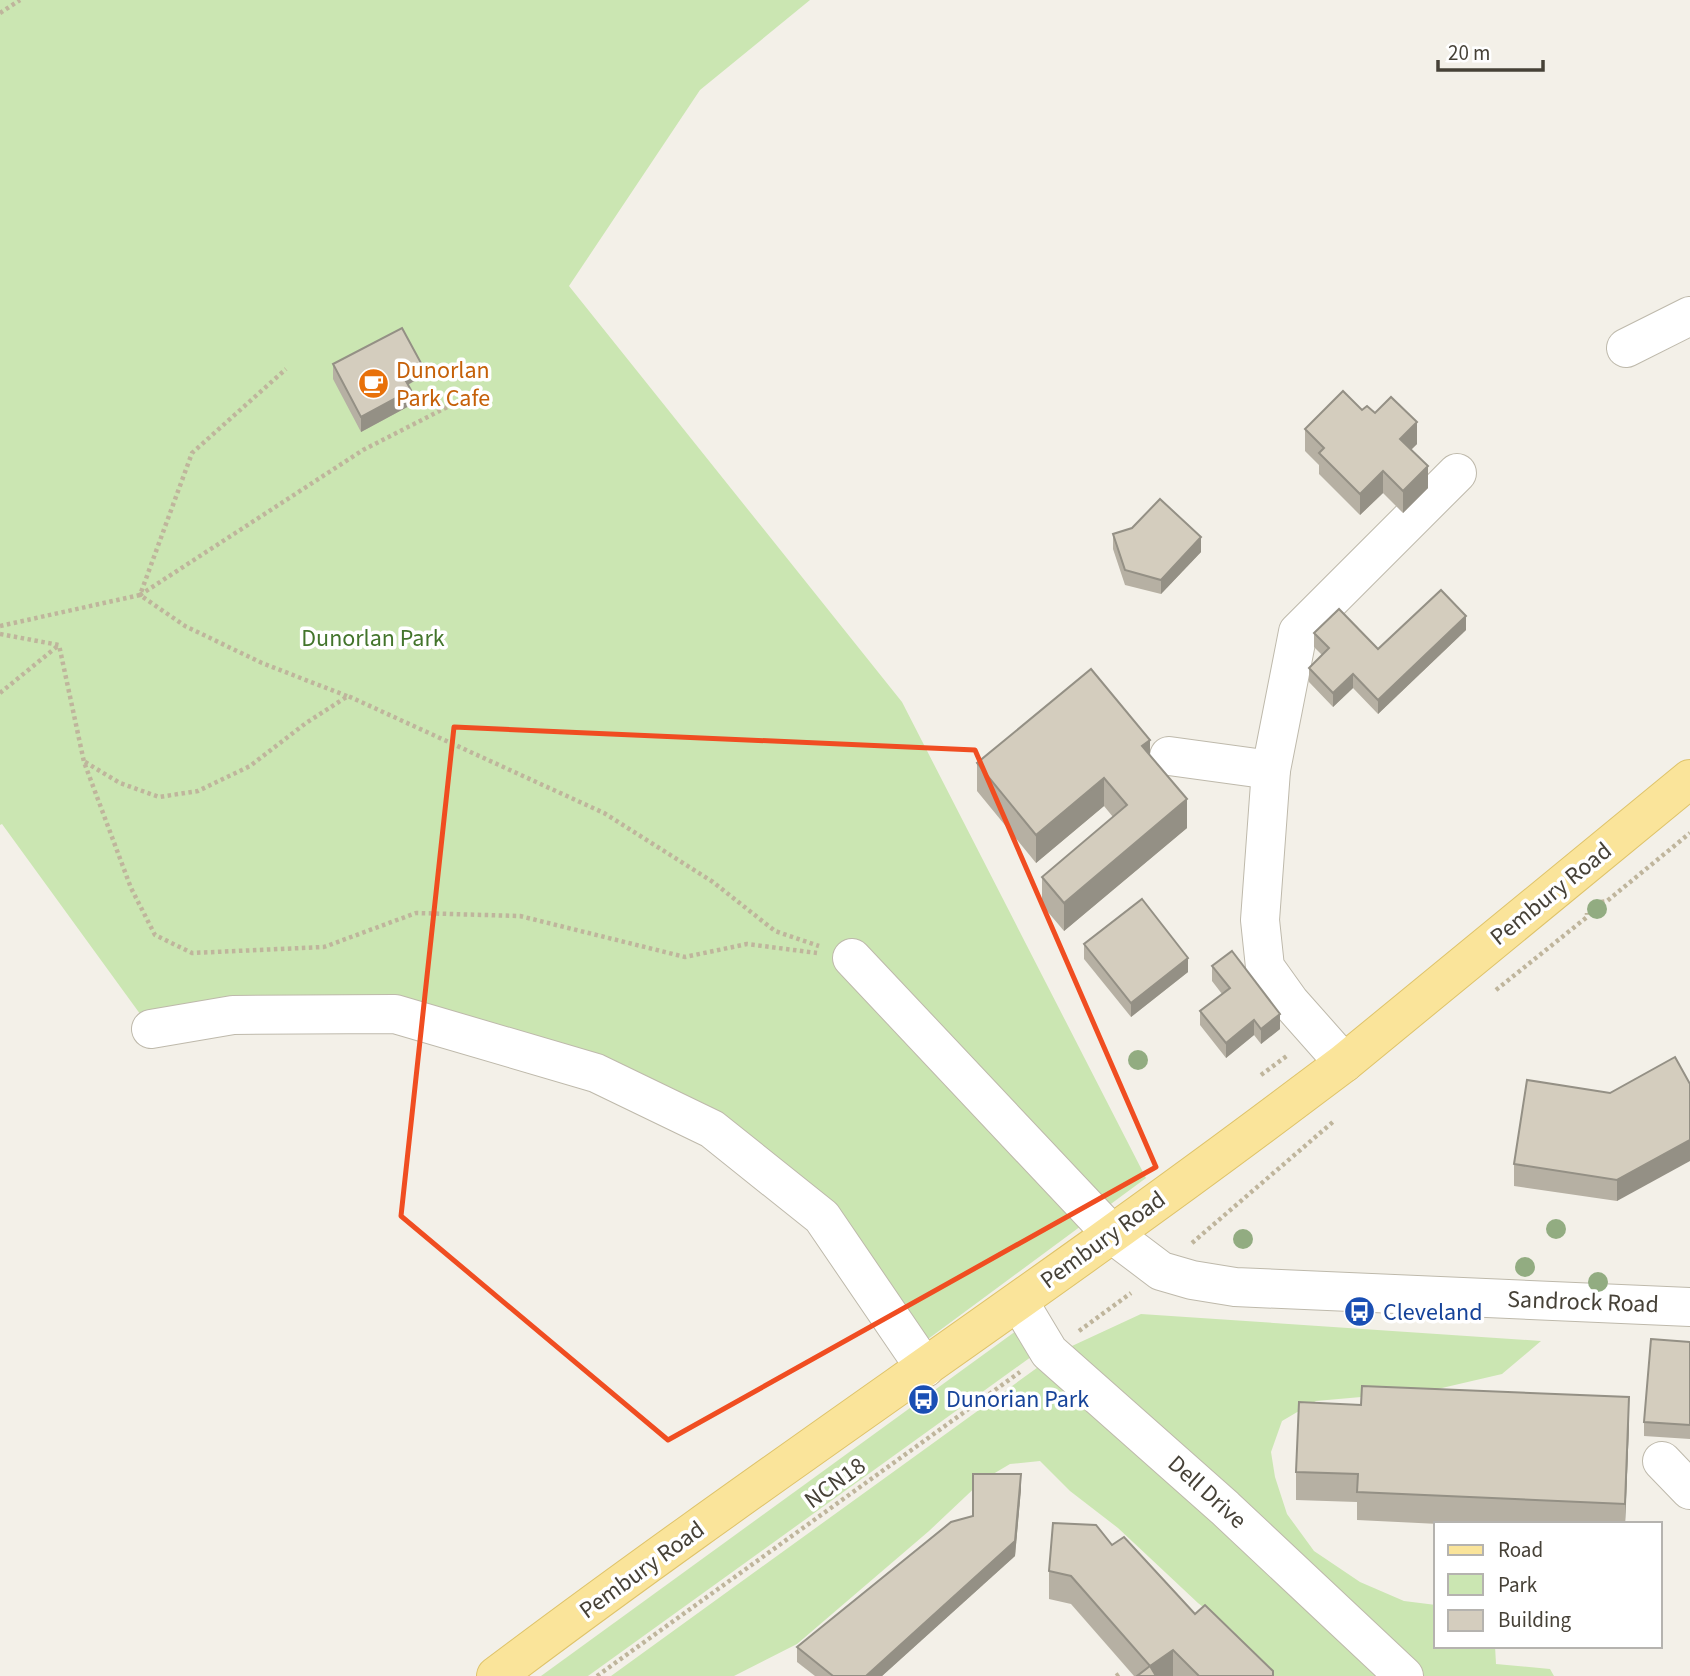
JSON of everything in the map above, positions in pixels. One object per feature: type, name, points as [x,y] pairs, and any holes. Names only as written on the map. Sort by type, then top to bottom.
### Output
[{"type":"main road","name":"Pembury Road","points":[[496,1676],[1112,1234],[1344,1063],[1690,779]]},
{"type":"street","points":[[1626,348],[1690,316]]},
{"type":"street","points":[[1344,1063],[1290,1002],[1265,967],[1260,920],[1271,770],[1298,632],[1457,473]]},
{"type":"street","points":[[1169,756],[1271,770]]},
{"type":"street","name":"Sandrock Road","points":[[852,958],[1112,1234],[1161,1271],[1192,1280],[1235,1287],[1690,1307]]},
{"type":"street","points":[[151,1029],[233,1015],[395,1014],[596,1073],[712,1129],[822,1217],[925,1368]]},
{"type":"street","name":"Dell Drive","points":[[1019,1301],[1049,1352],[1225,1508],[1404,1676]]},
{"type":"street","points":[[1662,1461],[1690,1490]]},
{"type":"path","points":[[0,13],[20,0]]},
{"type":"path","points":[[140,595],[192,453],[286,369]]},
{"type":"path","points":[[0,626],[140,595],[363,450],[459,401]]},
{"type":"path","points":[[140,595],[185,626],[262,663],[348,696],[604,813],[713,882],[775,931],[852,958]]},
{"type":"path","points":[[0,634],[59,645]]},
{"type":"path","points":[[59,645],[84,762],[131,888],[155,935],[192,953],[324,947],[416,913],[520,916],[685,957],[747,944],[852,958]]},
{"type":"path","points":[[0,693],[59,645]]},
{"type":"path","points":[[84,762],[120,783],[159,797],[198,791],[250,766],[306,723],[348,696]]},
{"type":"path","points":[[1161,1271],[1304,1145]]},
{"type":"path","name":"NCN18","points":[[597,1676],[1094,1320]]},
{"type":"highlighted area","points":[[454,727],[975,750],[1156,1167],[668,1440],[401,1216]]},
{"type":"green space","name":"Dunorlan Park","points":[[0,0],[810,0],[700,90],[569,286],[902,702],[1146,1178],[924,1342],[809,1187],[455,1020],[151,1029],[2,824],[0,825]]},
{"type":"green space","points":[[1141,1314],[1541,1341],[1502,1374],[1429,1391],[1316,1401],[1282,1421],[1271,1452],[1275,1477],[1287,1514],[1314,1551],[1360,1582],[1404,1601],[1434,1605],[1434,1648],[1495,1648],[1496,1664],[1550,1669],[1554,1676],[1274,1676],[1231,1629],[1198,1603],[1118,1528],[1070,1491],[1040,1461],[1010,1464],[983,1480],[929,1531],[797,1644],[734,1676],[611,1676],[1059,1352]]},
{"type":"green space","points":[[1027,1323],[1042,1349],[588,1676],[541,1676]]},
{"type":"building","name":"Dunorlan Park Cafe","points":[[402,328],[421,363],[402,374],[411,390],[361,417],[333,364]]},
{"type":"building","points":[[1343,391],[1362,410],[1367,406],[1375,413],[1391,397],[1417,422],[1400,439],[1428,466],[1403,491],[1383,471],[1360,494],[1319,453],[1324,448],[1305,429]]},
{"type":"building","points":[[1160,499],[1201,537],[1161,580],[1125,570],[1113,534],[1132,528]]},
{"type":"building","points":[[1441,590],[1466,616],[1378,700],[1353,674],[1333,693],[1309,668],[1329,648],[1314,633],[1339,609],[1378,649]]},
{"type":"building","points":[[1091,669],[1150,740],[1142,746],[1187,799],[1064,903],[1042,877],[1127,805],[1104,778],[1036,835],[977,763]]},
{"type":"building","points":[[1142,899],[1188,958],[1131,1003],[1084,944]]},
{"type":"building","points":[[1232,951],[1280,1014],[1261,1029],[1254,1020],[1226,1043],[1200,1011],[1230,988],[1212,966]]},
{"type":"building","points":[[1675,1057],[1690,1084],[1690,1140],[1617,1180],[1514,1164],[1527,1080],[1610,1093]]},
{"type":"building","points":[[1651,1339],[1690,1342],[1690,1425],[1644,1422]]},
{"type":"building","points":[[1362,1386],[1629,1397],[1625,1504],[1357,1492],[1358,1474],[1296,1472],[1299,1402],[1361,1405]]},
{"type":"building","points":[[973,1474],[1021,1474],[1015,1541],[866,1676],[833,1676],[797,1647],[951,1522],[973,1516]]},
{"type":"building","points":[[1053,1523],[1096,1525],[1112,1545],[1124,1537],[1195,1614],[1205,1605],[1273,1671],[1273,1676],[1199,1676],[1173,1650],[1150,1666],[1071,1576],[1049,1571]]},
{"type":"building","points":[[1150,1666],[1156,1676],[1137,1676]]},
{"type":"place","name":"Dunorlan Park Cafe","points":[[373,384]]},
{"type":"place","name":"Cleveland","points":[[1360,1312]]},
{"type":"place","name":"Dunorian Park","points":[[923,1399]]}]
